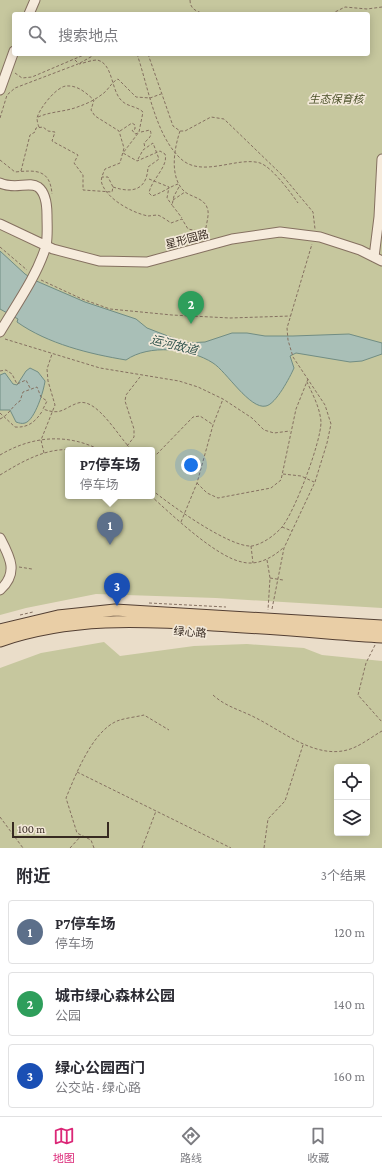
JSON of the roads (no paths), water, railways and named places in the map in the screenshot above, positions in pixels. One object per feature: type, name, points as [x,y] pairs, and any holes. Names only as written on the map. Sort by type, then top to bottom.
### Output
[{"type":"main road","name":"绿心路","points":[[0,630],[58,616],[115,610],[382,626]]},
{"type":"main road","name":"绿心路","points":[[0,641],[58,626],[82,623],[145,620],[378,641]]},
{"type":"street","points":[[30,12],[35,0]]},
{"type":"street","points":[[0,90],[12,56]]},
{"type":"street","points":[[378,259],[382,159]]},
{"type":"street","points":[[0,183],[13,187],[32,184],[40,190],[47,207],[46,246],[33,276],[0,332]]},
{"type":"street","name":"星形园路","points":[[0,224],[46,246],[99,261],[147,262],[232,239],[280,232],[314,236],[360,250],[378,259]]},
{"type":"street","points":[[0,538],[9,554],[12,567],[7,584],[0,590]]},
{"type":"water","name":"运河故道","points":[[0,251],[25,274],[34,280],[85,302],[136,319],[147,328],[186,343],[205,342],[232,333],[247,333],[265,336],[349,334],[382,343],[382,354],[362,361],[350,362],[296,353],[290,356],[294,368],[282,390],[270,404],[260,406],[246,396],[213,363],[193,354],[181,351],[158,350],[135,355],[126,360],[98,355],[70,347],[29,330],[17,322],[18,319],[0,309]]},
{"type":"water","points":[[30,368],[38,372],[45,381],[41,397],[35,411],[29,421],[20,423],[16,422],[10,410],[0,410],[0,375],[5,373],[13,384],[17,385],[26,371]]},
{"type":"place","name":"城市绿心森林公园","points":[[191,324]]},
{"type":"place","name":"P7停车场","points":[[110,545]]},
{"type":"place","name":"绿心公园西门","points":[[117,606]]},
{"type":"park label","name":"生态保育核","points":[[336,99]]}]
